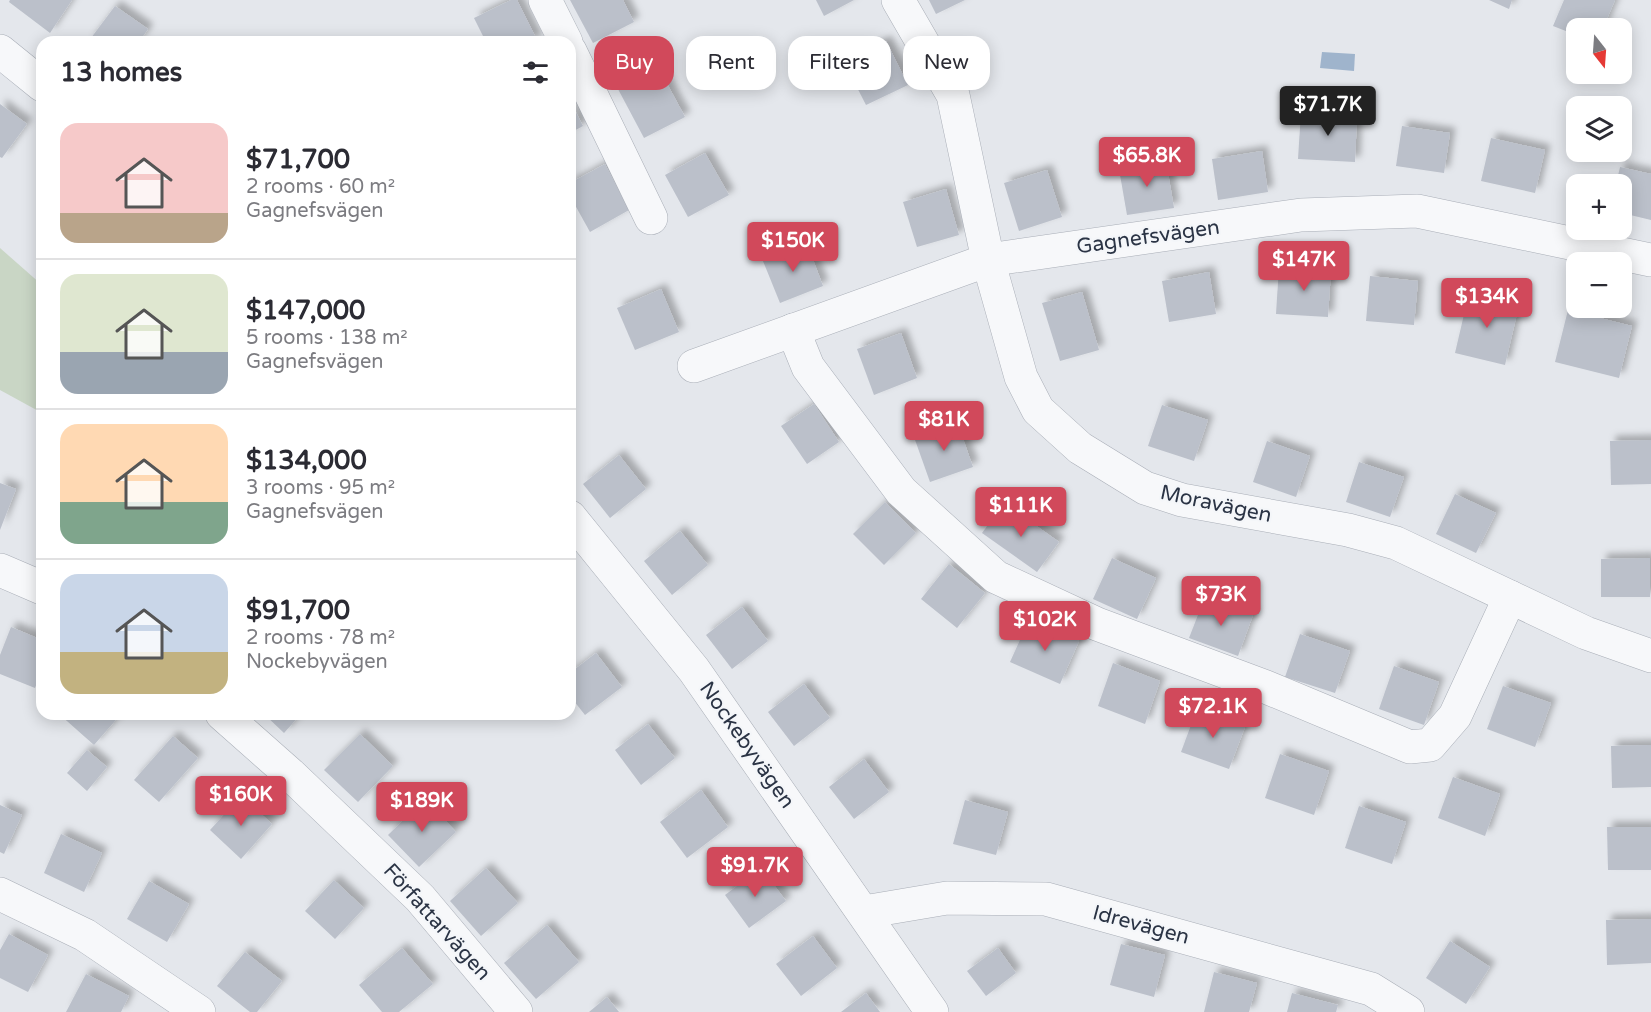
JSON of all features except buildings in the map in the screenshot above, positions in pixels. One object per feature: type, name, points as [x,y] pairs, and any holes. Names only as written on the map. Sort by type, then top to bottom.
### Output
[{"type":"street","points":[[546,0],[563,36]]},
{"type":"street","name":"Moravägen","points":[[898,0],[953,95],[988,260],[1021,377],[1038,410],[1080,448],[1145,488],[1182,500],[1348,530],[1396,543],[1586,633],[1651,656]]},
{"type":"street","points":[[0,51],[36,80]]},
{"type":"street","points":[[576,63],[651,218]]},
{"type":"street","name":"Gagnefsvägen","points":[[694,366],[988,260],[1300,215],[1417,211],[1651,260]]},
{"type":"street","points":[[793,330],[808,367],[901,491],[996,577],[1097,624],[1266,687],[1410,747],[1430,745],[1455,716],[1510,597]]},
{"type":"street","name":"Nockebyvägen","points":[[576,524],[694,670],[932,1012]]},
{"type":"street","points":[[0,570],[36,585]]},
{"type":"street","name":"Författarvägen","points":[[229,720],[291,774],[420,898],[516,1012]]},
{"type":"street","points":[[0,894],[85,935],[199,1012]]},
{"type":"street","name":"Idrevägen","points":[[864,912],[947,898],[1046,899],[1371,989],[1408,1012]]},
{"type":"green space","points":[[0,248],[36,280],[36,410],[0,390]]},
{"type":"water","points":[[1322,52],[1355,54],[1354,71],[1320,68]]}]
